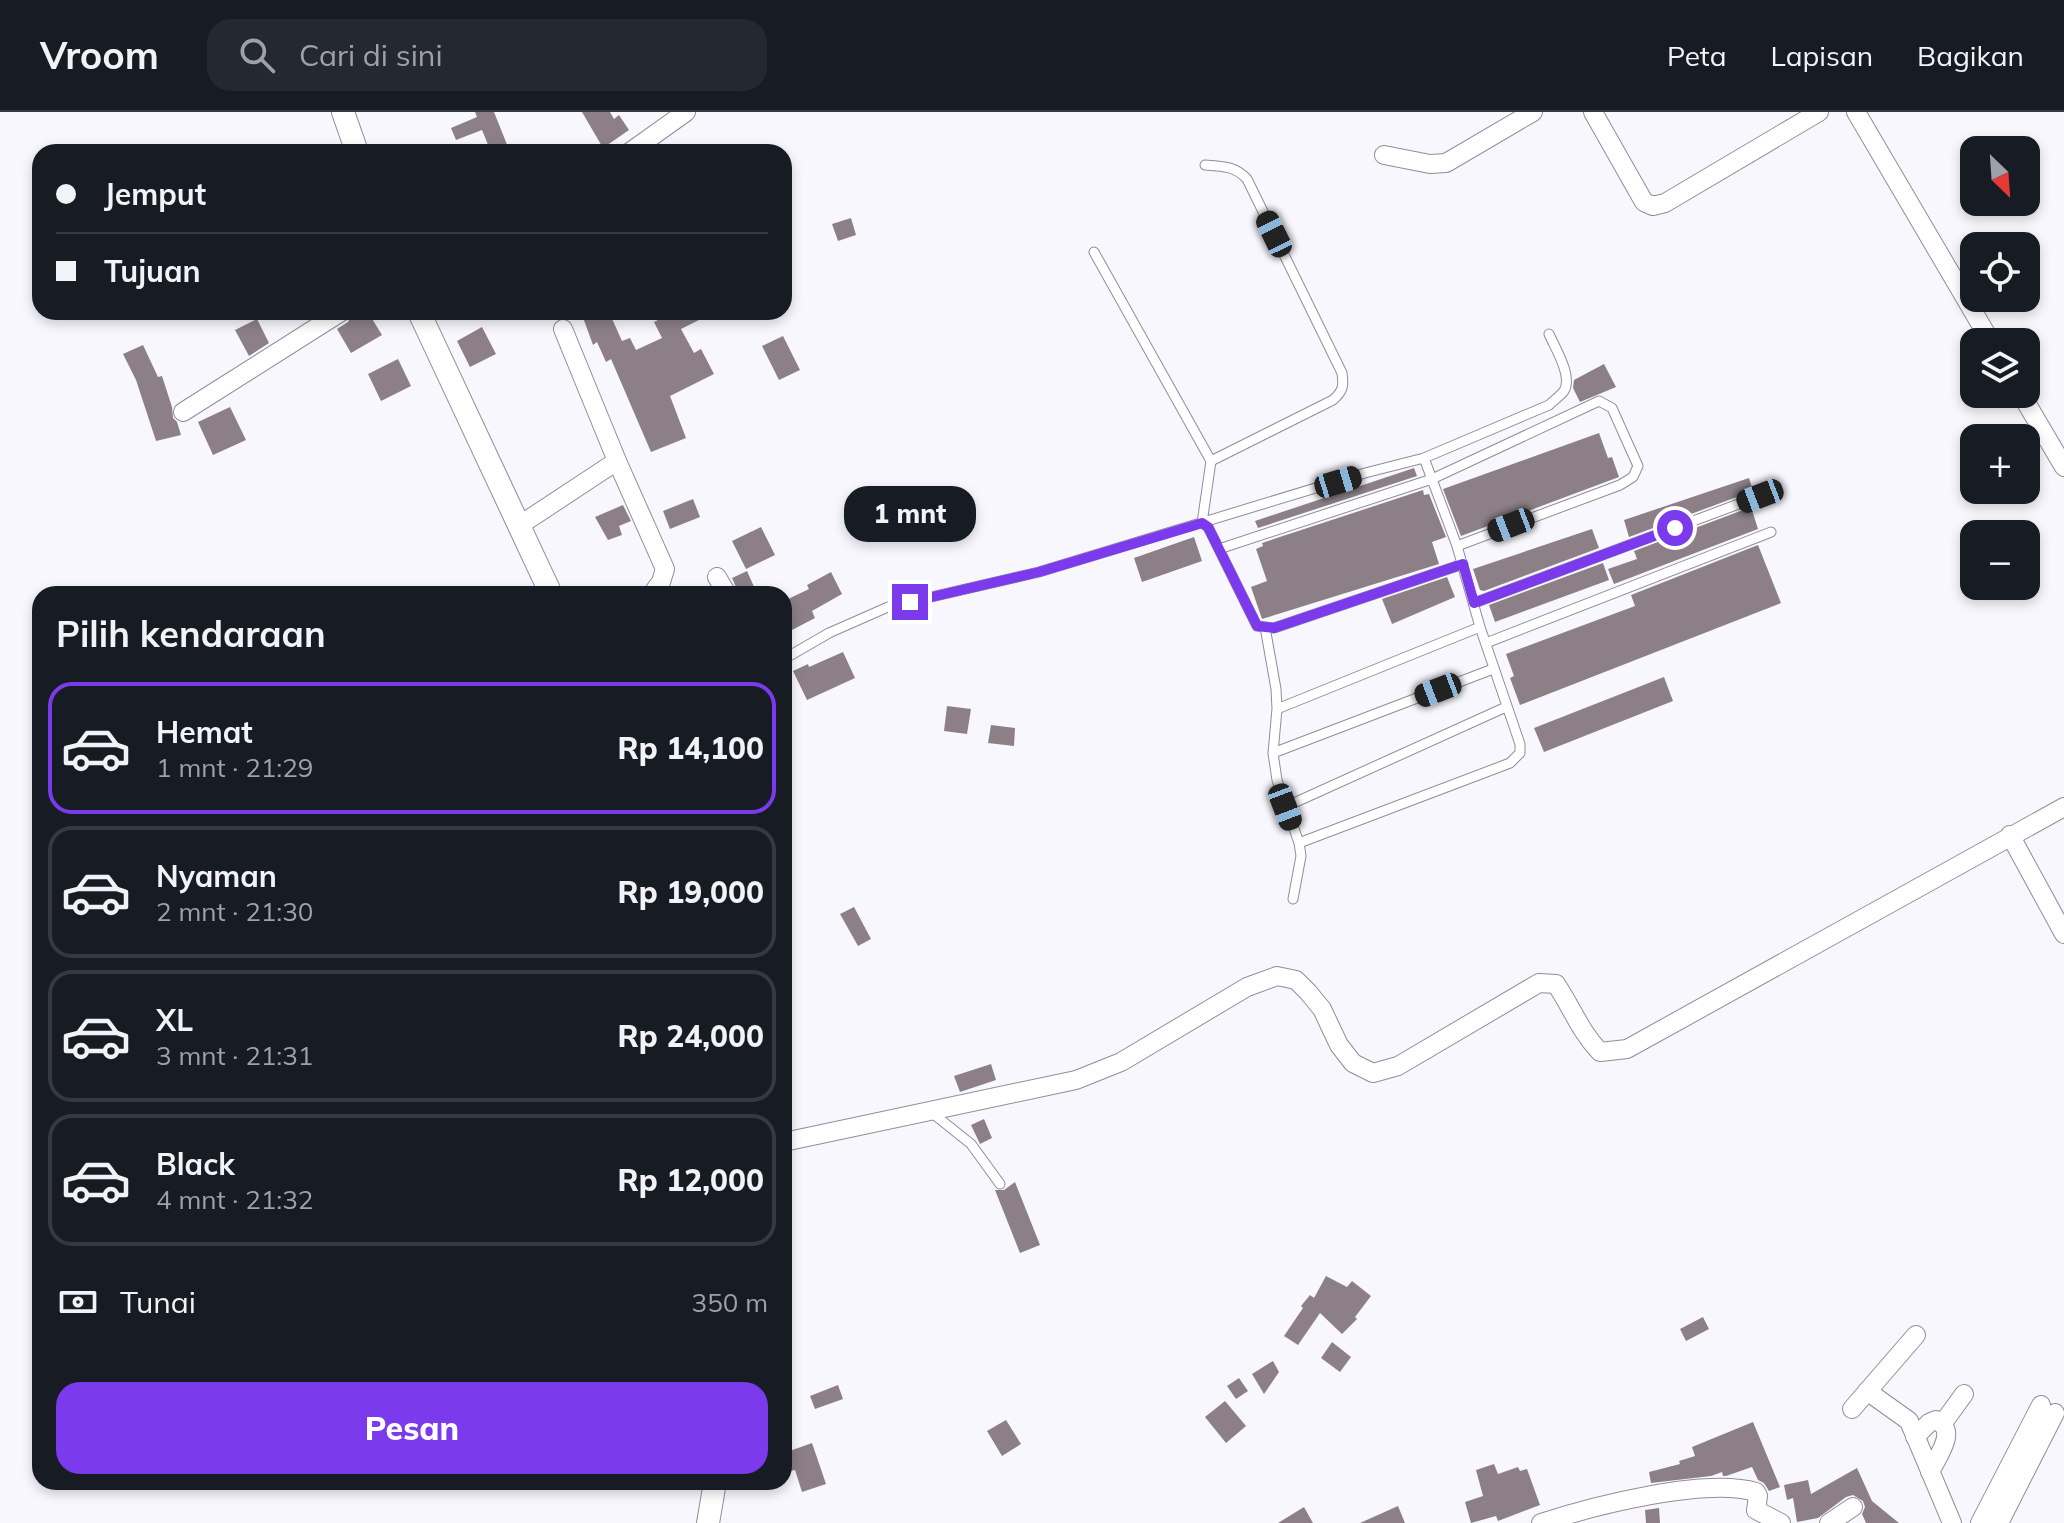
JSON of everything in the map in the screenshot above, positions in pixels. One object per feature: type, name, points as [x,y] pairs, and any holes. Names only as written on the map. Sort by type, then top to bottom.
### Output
[{"type":"street","points":[[343,112],[354,144]]},
{"type":"street","points":[[641,144],[686,112]]},
{"type":"street","points":[[1384,155],[1430,164],[1446,163],[1533,112]]},
{"type":"street","points":[[1593,112],[1644,202],[1653,206],[1665,203],[1819,112]]},
{"type":"street","points":[[1856,112],[1983,328]]},
{"type":"street","points":[[183,412],[328,320]]},
{"type":"street","points":[[423,320],[547,586]]},
{"type":"street","points":[[563,329],[665,569],[658,586]]},
{"type":"street","points":[[2029,408],[2064,467]]},
{"type":"street","points":[[520,525],[617,461]]},
{"type":"street","points":[[717,577],[722,586]]},
{"type":"street","points":[[792,1140],[1076,1080],[1121,1062],[1247,987],[1277,976],[1296,980],[1308,992],[1322,1009],[1339,1045],[1353,1063],[1373,1073],[1398,1066],[1539,983],[1556,984],[1573,1009],[1583,1034],[1600,1052],[1627,1049],[2064,807]]},
{"type":"street","points":[[2010,835],[2064,934]]},
{"type":"street","points":[[1852,1409],[1916,1335]]},
{"type":"street","points":[[1867,1391],[1909,1421],[1952,1523]]},
{"type":"street","points":[[1943,1423],[1964,1394]]},
{"type":"street","points":[[1980,1523],[2048,1409],[1999,1523]]},
{"type":"street","points":[[1915,1437],[1936,1420],[1948,1430],[1930,1472]]},
{"type":"street","points":[[1541,1523],[1650,1497],[1725,1488],[1756,1492],[1756,1510],[1781,1523]]},
{"type":"street","points":[[708,1523],[714,1490]]},
{"type":"lane","points":[[1205,165],[1240,171],[1247,179],[1342,373],[1344,383],[1342,392],[1333,400],[1211,461]]},
{"type":"lane","points":[[1094,252],[1211,461],[1202,523]]},
{"type":"lane","points":[[792,654],[837,629],[888,607],[1039,572],[1424,458],[1549,405],[1563,392],[1567,383],[1565,373],[1549,334]]},
{"type":"lane","points":[[1219,549],[1432,479],[1599,401],[1612,408],[1638,466],[1633,477],[1620,485],[1457,546]]},
{"type":"lane","points":[[1299,843],[1510,763],[1520,753],[1520,744],[1493,669],[1463,564],[1424,458]]},
{"type":"lane","points":[[1474,603],[1760,496]]},
{"type":"lane","points":[[1202,523],[1208,527],[1257,626],[1274,628],[1463,564]]},
{"type":"lane","points":[[1486,643],[1771,532]]},
{"type":"lane","points":[[1265,627],[1277,709],[1273,753],[1285,807],[1299,843],[1300,867],[1293,899]]},
{"type":"lane","points":[[1277,709],[1480,627]]},
{"type":"lane","points":[[1273,753],[1493,669]]},
{"type":"lane","points":[[1285,807],[1506,707]]},
{"type":"lane","points":[[931,1112],[971,1144],[1000,1184]]},
{"type":"building","points":[[475,112],[494,112],[507,144],[488,144],[482,130],[456,140],[451,128],[477,117]]},
{"type":"building","points":[[582,112],[610,112],[614,119],[619,115],[629,130],[609,144],[601,144]]},
{"type":"building","points":[[851,218],[856,235],[838,241],[832,224]]},
{"type":"building","points":[[258,320],[269,343],[249,356],[235,330]]},
{"type":"building","points":[[373,320],[382,335],[351,353],[337,329],[348,322]]},
{"type":"building","points":[[584,320],[613,320],[622,341],[630,338],[636,350],[662,338],[654,322],[658,320],[699,320],[681,329],[694,353],[701,349],[714,374],[670,396],[686,438],[651,452],[611,359],[606,362],[597,342],[593,345]]},
{"type":"building","points":[[482,327],[496,354],[470,367],[457,341]]},
{"type":"building","points":[[783,336],[800,370],[779,380],[762,346]]},
{"type":"building","points":[[143,345],[158,377],[162,376],[173,418],[181,435],[156,441],[136,380],[123,354]]},
{"type":"building","points":[[398,359],[411,386],[381,401],[368,374]]},
{"type":"building","points":[[1604,364],[1616,387],[1580,402],[1573,388],[1574,380]]},
{"type":"building","points":[[230,407],[246,440],[213,455],[198,422]]},
{"type":"building","points":[[1599,433],[1619,477],[1461,536],[1443,489]]},
{"type":"building","points":[[1414,468],[1417,476],[1258,528],[1255,521]]},
{"type":"building","points":[[1749,478],[1753,491],[1629,537],[1624,520]]},
{"type":"building","points":[[1423,490],[1424,495],[1429,494],[1446,537],[1432,542],[1439,564],[1262,619],[1251,587],[1267,581],[1256,549],[1263,546],[1262,543]]},
{"type":"building","points":[[693,499],[700,517],[670,529],[663,511]]},
{"type":"building","points":[[623,505],[631,521],[619,526],[622,535],[608,540],[595,517]]},
{"type":"building","points":[[1751,507],[1758,529],[1614,584],[1608,569],[1637,559],[1634,551]]},
{"type":"building","points":[[761,527],[775,555],[746,569],[732,541]]},
{"type":"building","points":[[1592,529],[1599,548],[1480,590],[1473,569]]},
{"type":"building","points":[[1194,537],[1202,561],[1142,582],[1134,558]]},
{"type":"building","points":[[1758,545],[1781,603],[1520,705],[1510,678],[1514,676],[1506,654],[1635,606],[1631,595]]},
{"type":"building","points":[[1603,563],[1609,580],[1495,622],[1489,605]]},
{"type":"building","points":[[747,571],[754,586],[736,586],[732,578]]},
{"type":"building","points":[[831,572],[842,594],[812,611],[815,618],[792,630],[792,597],[809,589],[807,585]]},
{"type":"building","points":[[1447,577],[1455,597],[1392,624],[1382,599]]},
{"type":"building","points":[[843,652],[855,678],[807,700],[793,671]]},
{"type":"building","points":[[1664,677],[1673,701],[1544,752],[1534,728]]},
{"type":"building","points":[[947,706],[971,709],[967,734],[944,731]]},
{"type":"building","points":[[991,725],[1015,728],[1014,746],[988,743]]},
{"type":"building","points":[[854,907],[871,939],[858,946],[840,914]]},
{"type":"building","points":[[991,1064],[996,1080],[960,1092],[954,1076]]},
{"type":"building","points":[[984,1119],[992,1138],[980,1144],[971,1125]]},
{"type":"building","points":[[1015,1182],[1040,1245],[1020,1253],[995,1190],[1004,1190]]},
{"type":"building","points":[[1326,1276],[1347,1287],[1352,1281],[1371,1296],[1355,1317],[1357,1319],[1342,1334],[1320,1313],[1298,1345],[1284,1336],[1303,1308],[1301,1306],[1310,1295],[1314,1298]]},
{"type":"building","points":[[1703,1317],[1709,1329],[1686,1341],[1680,1329]]},
{"type":"building","points":[[1332,1342],[1351,1357],[1340,1372],[1321,1358]]},
{"type":"building","points":[[1273,1361],[1279,1372],[1264,1394],[1252,1374]]},
{"type":"building","points":[[1239,1378],[1248,1391],[1236,1399],[1227,1386]]},
{"type":"building","points":[[838,1385],[843,1399],[815,1409],[810,1396]]},
{"type":"building","points":[[1225,1401],[1246,1426],[1226,1443],[1205,1417]]},
{"type":"building","points":[[1006,1420],[1021,1444],[1002,1456],[987,1431]]},
{"type":"building","points":[[1753,1422],[1780,1487],[1769,1491],[1758,1480],[1752,1467],[1726,1476],[1722,1472],[1651,1483],[1649,1472],[1680,1464],[1679,1461],[1695,1456],[1692,1447]]},
{"type":"building","points":[[812,1443],[826,1484],[802,1492],[795,1470],[792,1471],[792,1450]]},
{"type":"building","points":[[1494,1464],[1498,1474],[1518,1467],[1520,1471],[1527,1469],[1540,1505],[1498,1521],[1496,1516],[1471,1523],[1465,1502],[1483,1496],[1476,1470]]},
{"type":"building","points":[[1857,1468],[1872,1501],[1899,1523],[1866,1523],[1862,1514],[1865,1507],[1863,1501],[1853,1495],[1818,1518],[1797,1522],[1793,1498],[1787,1500],[1784,1485],[1808,1480],[1811,1494]]},
{"type":"building","points":[[1398,1506],[1405,1523],[1360,1523]]},
{"type":"building","points":[[1304,1507],[1313,1523],[1278,1523]]},
{"type":"building","points":[[1659,1508],[1660,1523],[1646,1523],[1645,1510]]},
{"type":"route","points":[[910,602],[1039,572],[1202,523],[1208,527],[1257,626],[1274,628],[1463,564],[1474,603],[1675,528]]}]
